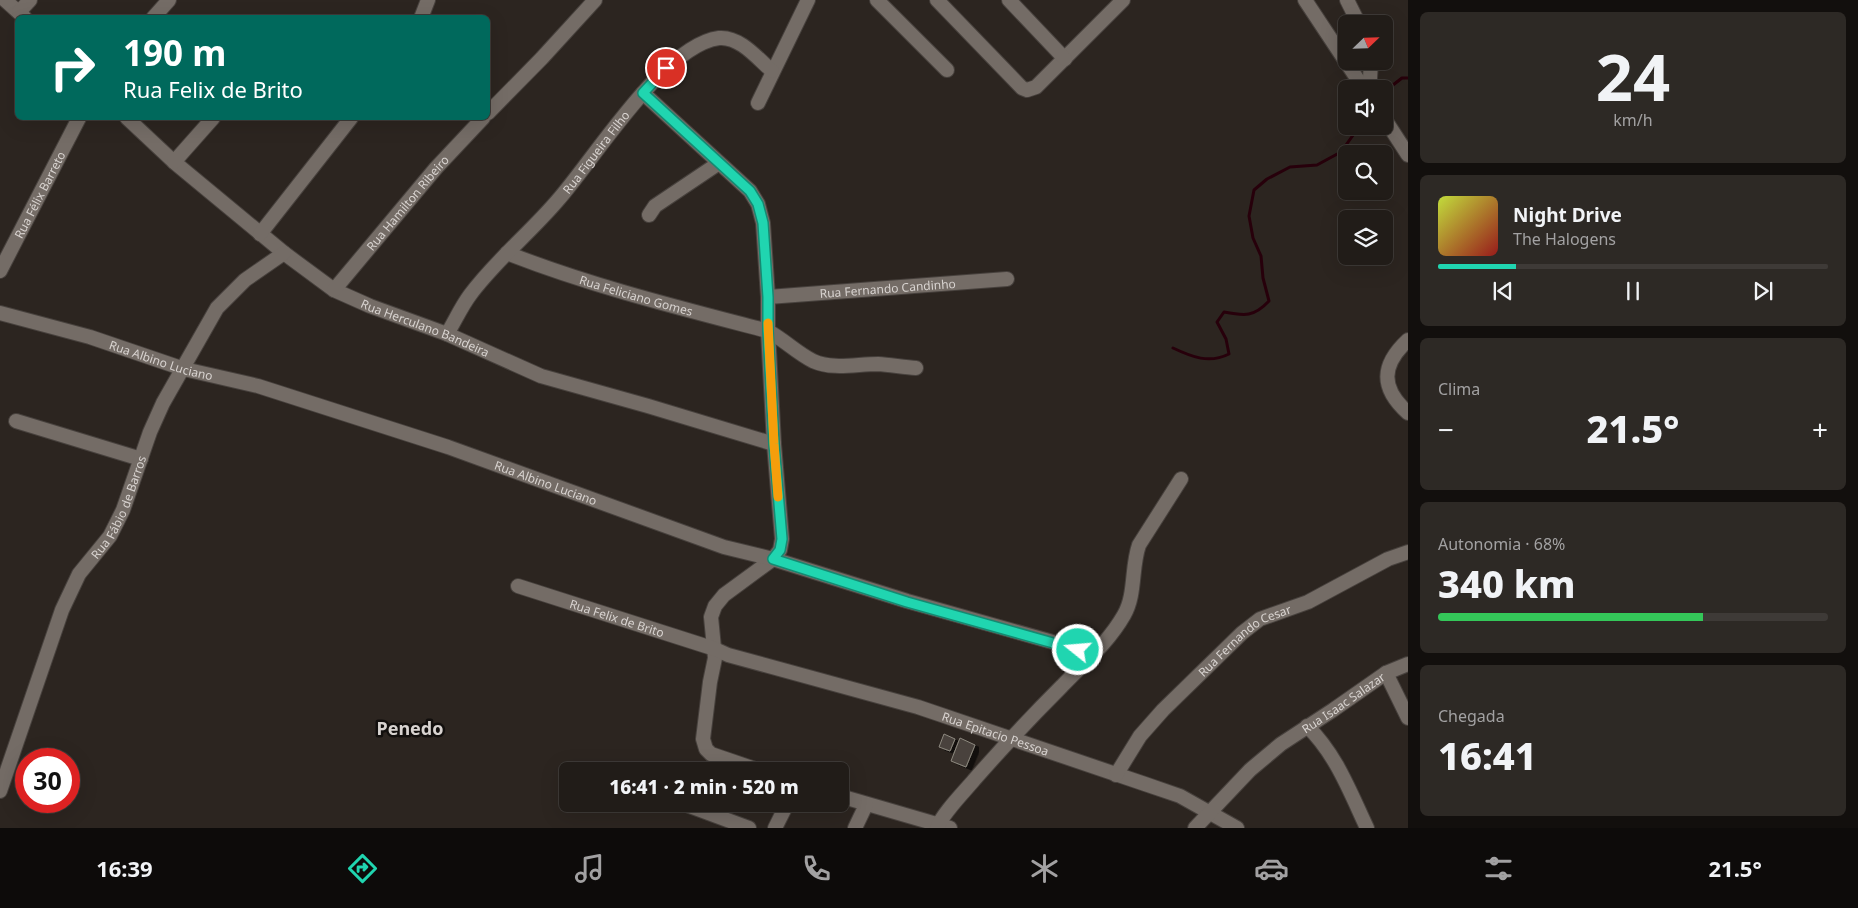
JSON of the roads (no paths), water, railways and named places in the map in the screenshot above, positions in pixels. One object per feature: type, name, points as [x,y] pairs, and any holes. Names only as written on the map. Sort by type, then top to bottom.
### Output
[{"type":"street","points":[[5,0],[22,15],[30,0]]},
{"type":"street","points":[[156,15],[169,0]]},
{"type":"street","points":[[422,15],[428,0]]},
{"type":"street","points":[[490,111],[595,0]]},
{"type":"street","points":[[758,103],[808,0]]},
{"type":"street","points":[[877,0],[947,70]]},
{"type":"street","points":[[937,0],[1024,90],[1036,87],[1123,0]]},
{"type":"street","points":[[1010,0],[1065,59]]},
{"type":"street","points":[[1305,0],[1359,80]]},
{"type":"street","points":[[1347,0],[1354,15]]},
{"type":"street","name":"Rua Figueira Filho","points":[[447,334],[470,296],[507,253],[558,201],[643,93],[666,68],[709,40],[728,38],[739,43],[772,71]]},
{"type":"street","points":[[643,93],[750,191],[758,204],[763,223],[774,444],[782,539],[780,550],[773,559],[724,594],[715,606],[711,617],[711,632],[715,654],[703,744],[708,752],[734,762]]},
{"type":"street","name":"Rua Félix Barreto","points":[[0,271],[78,120]]},
{"type":"street","name":"Rua Herculano Bandeira","points":[[129,120],[174,162],[260,234],[334,290],[370,306],[447,334],[541,376],[774,444]]},
{"type":"street","points":[[174,162],[211,120]]},
{"type":"street","points":[[260,234],[349,120]]},
{"type":"street","name":"Rua Hamilton Ribeiro","points":[[334,290],[436,168],[481,120]]},
{"type":"street","points":[[1393,132],[1408,155]]},
{"type":"street","points":[[649,215],[655,206],[719,163]]},
{"type":"street","name":"Rua Fábio de Barros","points":[[0,790],[62,610],[79,574],[110,536],[123,510],[150,432],[164,403],[217,308],[246,280],[284,253]]},
{"type":"street","name":"Rua Feliciano Gomes","points":[[507,253],[639,296],[768,331],[813,361],[826,365],[845,367],[880,364],[916,368]]},
{"type":"street","name":"Rua Fernando Candinho","points":[[768,297],[1008,279]]},
{"type":"street","name":"Rua Albino Luciano","points":[[0,312],[90,337],[184,369],[258,386],[448,447],[678,532],[724,547],[773,559],[907,602],[1067,646],[1092,656]]},
{"type":"street","points":[[1408,340],[1392,357],[1386,374],[1390,391],[1408,413]]},
{"type":"street","points":[[16,421],[141,459]]},
{"type":"street","points":[[849,799],[942,827],[964,791],[1009,739],[1092,656],[1115,630],[1126,613],[1133,586],[1136,553],[1139,545],[1181,479]]},
{"type":"street","name":"Rua Fernando Cesar","points":[[1116,775],[1140,736],[1163,710],[1242,633],[1260,619],[1308,602],[1388,559],[1408,552]]},
{"type":"street","name":"Rua Felix de Brito","points":[[518,586],[715,654],[746,660]]},
{"type":"street","name":"Rua Epitacio Pessoa","points":[[746,660],[918,707],[1180,796],[1236,828]]},
{"type":"street","name":"Rua Isaac Salazar","points":[[1195,828],[1250,770],[1281,744],[1386,673],[1408,664]]},
{"type":"street","points":[[1386,673],[1408,718]]},
{"type":"street","points":[[1307,726],[1321,739],[1334,760],[1367,828]]},
{"type":"street","points":[[855,828],[866,805]]},
{"type":"street","points":[[706,812],[749,828]]},
{"type":"street","points":[[776,828],[783,812]]},
{"type":"waterway","points":[[1393,85],[1402,78],[1408,78]]},
{"type":"waterway","points":[[1173,348],[1187,354],[1208,359],[1229,354],[1226,339],[1217,322],[1224,312],[1238,314],[1254,313],[1269,301],[1263,278],[1261,256],[1253,238],[1249,216],[1254,190],[1267,179],[1290,167],[1317,165],[1341,152],[1353,135]]},
{"type":"district","name":"Penedo","points":[[410,728]]}]
